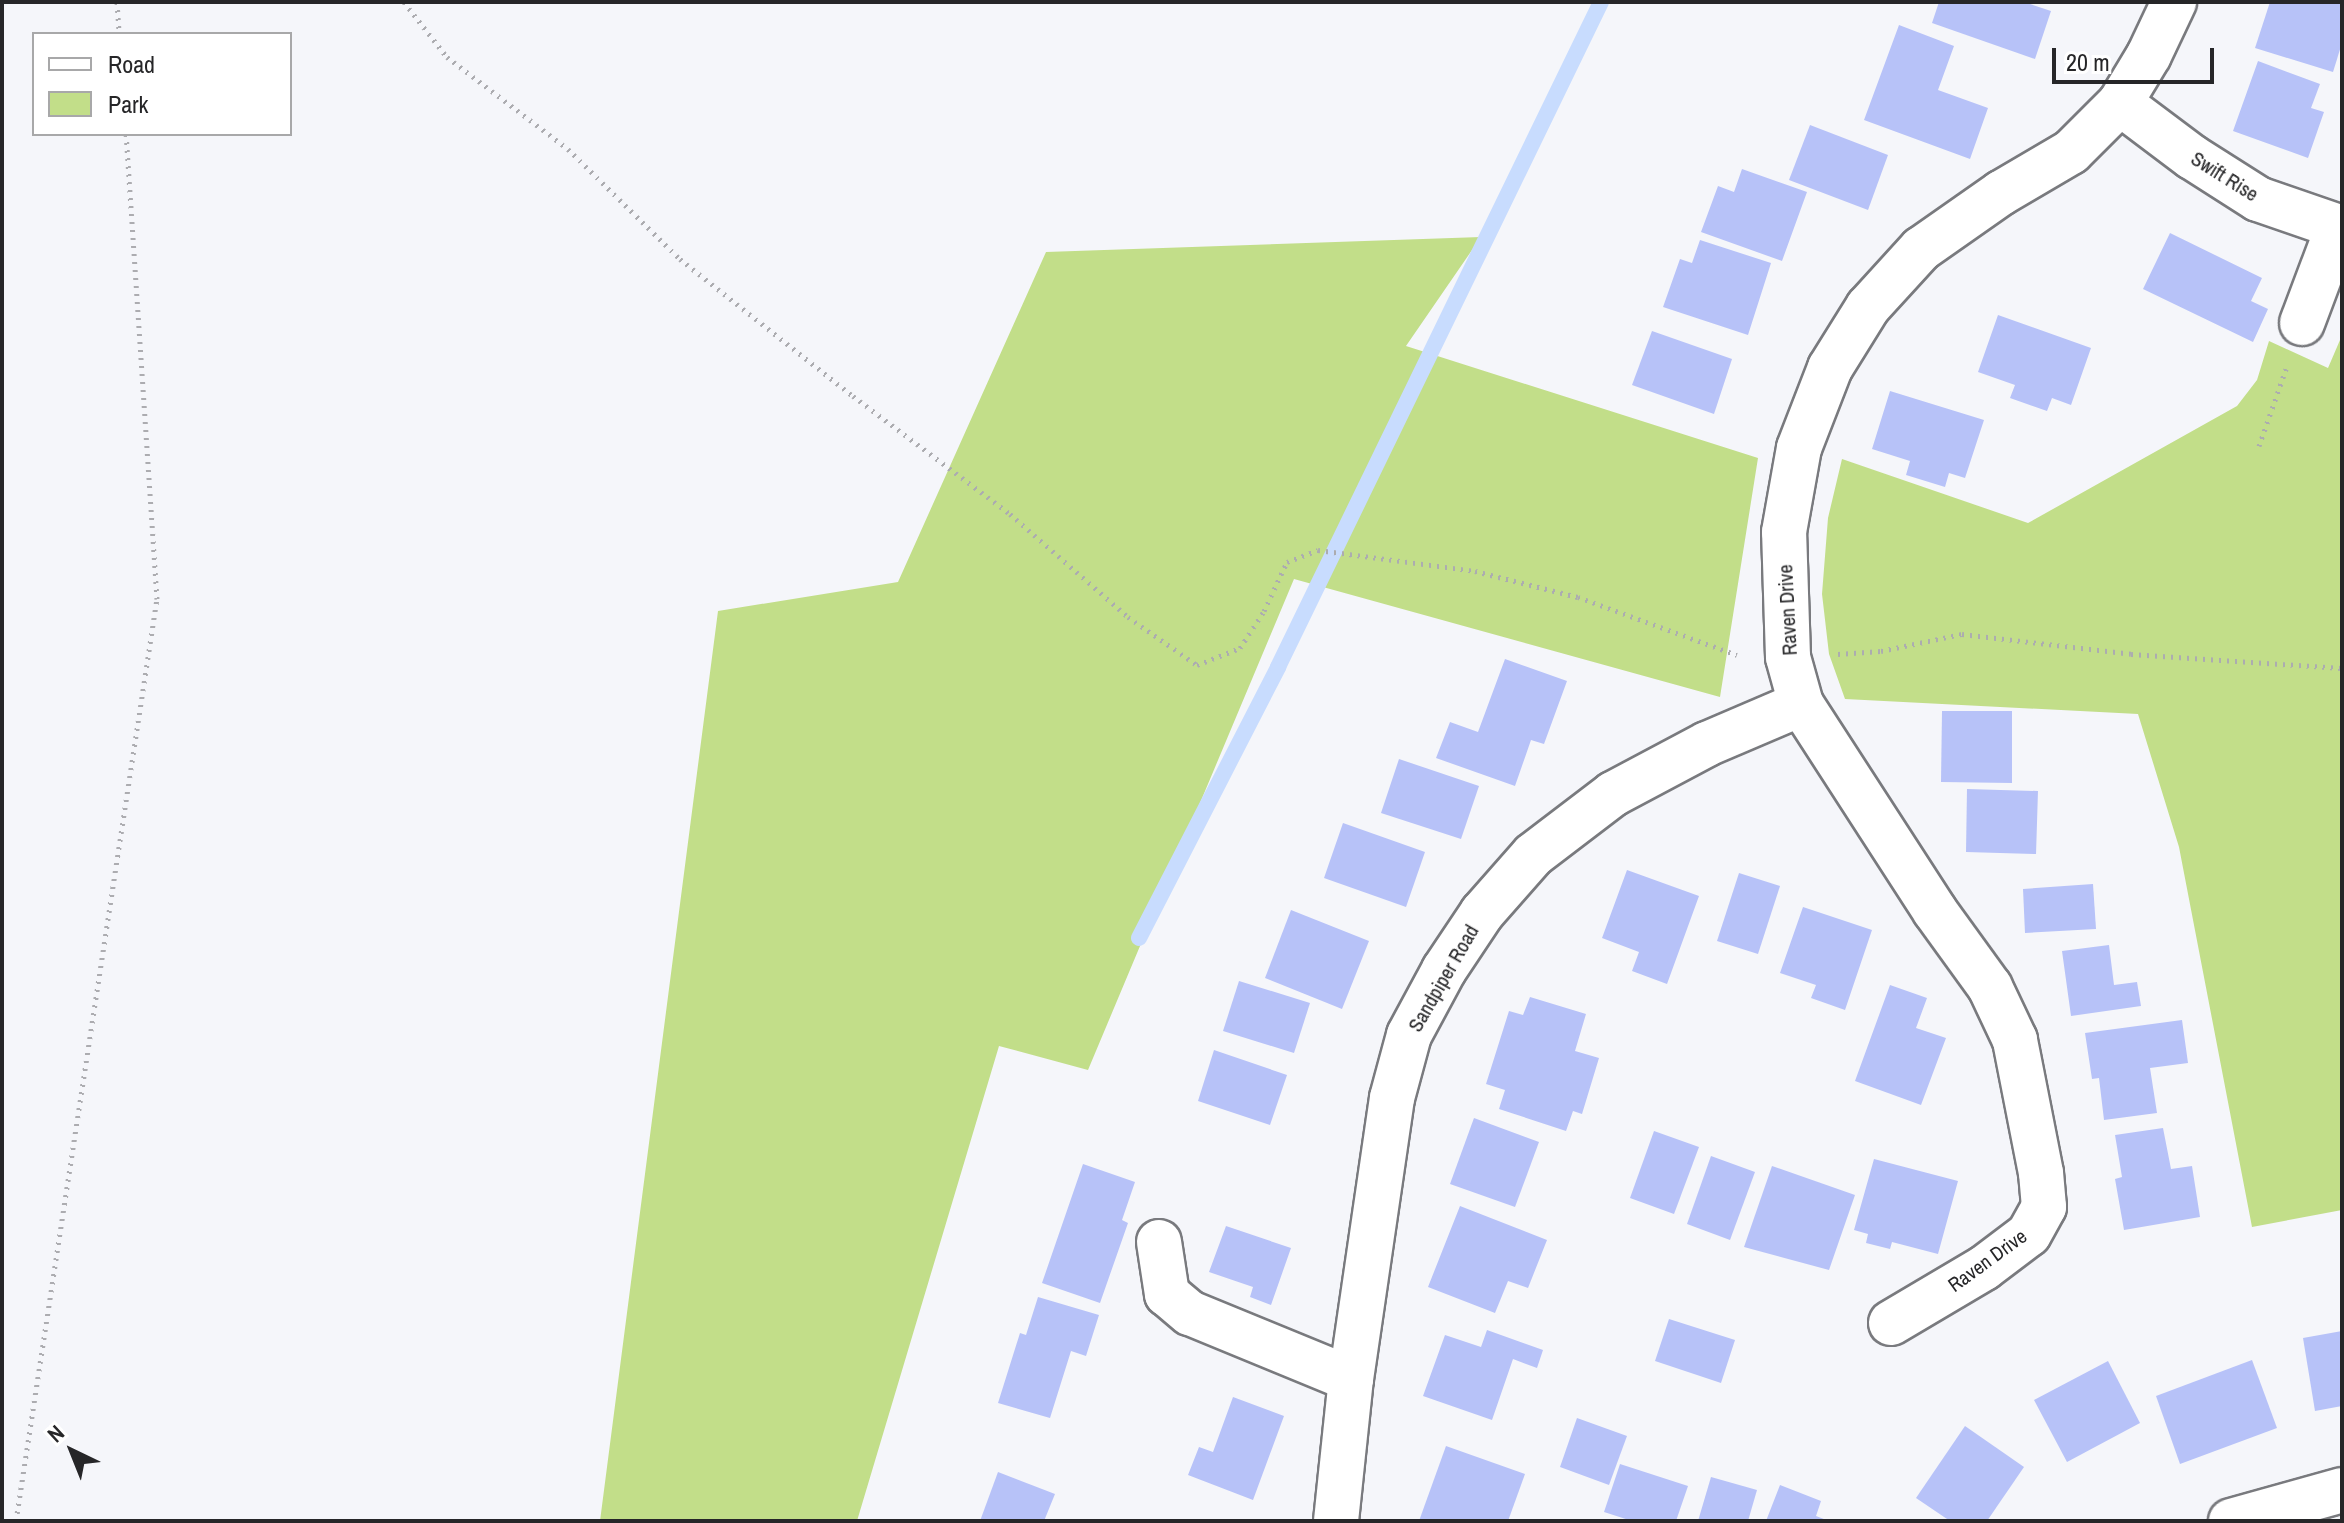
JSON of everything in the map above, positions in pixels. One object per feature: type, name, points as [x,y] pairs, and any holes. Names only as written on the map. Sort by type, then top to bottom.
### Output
[{"type":"street","name":"Raven Drive","points":[[1891,1323],[1984,1268],[2029,1234],[2044,1207],[2041,1173],[2015,1040],[1990,987],[1935,911],[1801,704],[1788,657],[1784,532],[1799,448],[1830,368],[1868,307],[1921,249],[2001,193],[2071,152],[2120,103],[2149,55],[2174,2]]},
{"type":"street","name":"Swift Rise","points":[[2120,103],[2192,157],[2258,199],[2340,228]]},
{"type":"street","points":[[2302,323],[2340,228]]},
{"type":"street","name":"Sandpiper Road","points":[[1336,1521],[1351,1379],[1383,1147],[1409,1035],[1430,996],[1482,913],[1533,855],[1613,794],[1707,744],[1801,704]]},
{"type":"street","points":[[1159,1242],[1167,1294],[1190,1313],[1351,1379]]},
{"type":"street","points":[[2231,1521],[2342,1490]]},
{"type":"path","points":[[117,2],[119,32]]},
{"type":"path","points":[[404,2],[447,57],[568,149],[680,259],[853,396],[1010,514],[1128,617],[1197,665],[1240,648],[1264,611],[1287,562],[1318,550],[1475,571],[1578,597],[1741,657],[1881,651],[1962,634],[2131,654],[2342,668]]},
{"type":"path","points":[[16,1521],[157,599],[126,136]]},
{"type":"path","points":[[2259,446],[2302,323]]},
{"type":"green space","points":[[1481,237],[1406,346],[1758,458],[1720,697],[1294,579],[1088,1070],[999,1046],[857,1521],[600,1521],[718,611],[898,582],[1046,252]]},
{"type":"green space","points":[[2340,340],[2342,1210],[2252,1227],[2179,847],[2138,714],[1845,699],[1829,654],[1822,594],[1828,518],[1842,459],[2028,523],[2237,406],[2257,380],[2269,341],[2328,368]]},
{"type":"building","points":[[1939,2],[2024,2],[2051,11],[2035,59],[1932,23]]},
{"type":"building","points":[[2270,2],[2342,2],[2342,43],[2333,72],[2255,48]]},
{"type":"building","points":[[1899,25],[1954,46],[1938,90],[1988,108],[1970,159],[1864,120]]},
{"type":"building","points":[[2258,61],[2320,84],[2311,108],[2324,112],[2308,158],[2233,131]]},
{"type":"building","points":[[1810,125],[1888,155],[1868,210],[1789,180]]},
{"type":"building","points":[[1742,169],[1807,192],[1782,261],[1701,232],[1718,186],[1734,192]]},
{"type":"building","points":[[2170,233],[2262,278],[2251,301],[2268,309],[2253,342],[2143,289]]},
{"type":"building","points":[[1700,240],[1771,263],[1748,335],[1663,307],[1680,259],[1692,263]]},
{"type":"building","points":[[1998,315],[2091,348],[2071,405],[2052,398],[2047,411],[2010,398],[2015,385],[1978,372]]},
{"type":"building","points":[[1652,331],[1732,359],[1714,414],[1632,385]]},
{"type":"building","points":[[1890,391],[1984,420],[1965,478],[1949,473],[1945,487],[1906,475],[1910,461],[1872,449]]},
{"type":"building","points":[[1505,659],[1567,681],[1544,744],[1531,740],[1515,786],[1436,758],[1450,722],[1478,732]]},
{"type":"building","points":[[1942,711],[2012,711],[2012,783],[1941,782]]},
{"type":"building","points":[[1399,759],[1479,786],[1461,839],[1381,813]]},
{"type":"building","points":[[1967,789],[2038,791],[2036,854],[1966,852]]},
{"type":"building","points":[[1343,823],[1425,852],[1406,907],[1324,878]]},
{"type":"building","points":[[1627,870],[1699,896],[1667,984],[1632,971],[1639,952],[1602,938]]},
{"type":"building","points":[[1739,873],[1780,886],[1758,954],[1717,941]]},
{"type":"building","points":[[2093,884],[2096,929],[2025,933],[2023,889]]},
{"type":"building","points":[[1803,907],[1872,930],[1845,1010],[1811,998],[1816,985],[1780,973]]},
{"type":"building","points":[[1291,910],[1369,941],[1342,1009],[1265,978]]},
{"type":"building","points":[[2109,945],[2114,985],[2137,982],[2141,1006],[2071,1016],[2062,951]]},
{"type":"building","points":[[1239,981],[1310,1003],[1294,1053],[1223,1031]]},
{"type":"building","points":[[1890,985],[1927,998],[1916,1028],[1946,1038],[1921,1105],[1855,1081]]},
{"type":"building","points":[[1530,997],[1586,1014],[1575,1051],[1599,1058],[1582,1114],[1573,1111],[1566,1131],[1499,1109],[1505,1090],[1486,1084],[1509,1011],[1523,1015]]},
{"type":"building","points":[[2182,1020],[2188,1063],[2150,1068],[2157,1113],[2104,1120],[2099,1078],[2092,1079],[2085,1033]]},
{"type":"building","points":[[1214,1050],[1287,1075],[1270,1125],[1198,1101]]},
{"type":"building","points":[[1474,1118],[1539,1142],[1515,1207],[1450,1184]]},
{"type":"building","points":[[2163,1128],[2171,1169],[2192,1166],[2200,1217],[2124,1230],[2115,1179],[2122,1177],[2115,1135]]},
{"type":"building","points":[[1654,1131],[1699,1147],[1674,1214],[1630,1198]]},
{"type":"building","points":[[1711,1156],[1755,1172],[1730,1240],[1687,1224]]},
{"type":"building","points":[[1874,1159],[1958,1181],[1938,1254],[1892,1242],[1890,1249],[1866,1243],[1868,1234],[1854,1230]]},
{"type":"building","points":[[1083,1164],[1135,1182],[1122,1220],[1128,1223],[1100,1303],[1042,1283]]},
{"type":"building","points":[[1772,1166],[1855,1195],[1829,1270],[1744,1247]]},
{"type":"building","points":[[1460,1206],[1547,1240],[1528,1288],[1508,1281],[1495,1313],[1428,1287]]},
{"type":"building","points":[[1226,1226],[1291,1248],[1271,1305],[1250,1297],[1253,1287],[1209,1272]]},
{"type":"building","points":[[1038,1297],[1099,1315],[1086,1356],[1071,1351],[1050,1418],[998,1403],[1020,1333],[1026,1335]]},
{"type":"building","points":[[1669,1319],[1735,1340],[1721,1383],[1655,1361]]},
{"type":"building","points":[[1487,1330],[1543,1350],[1537,1368],[1513,1359],[1492,1420],[1423,1396],[1445,1335],[1481,1347]]},
{"type":"building","points":[[2342,1331],[2342,1406],[2315,1411],[2303,1338]]},
{"type":"building","points":[[2252,1360],[2277,1428],[2180,1464],[2156,1396]]},
{"type":"building","points":[[2108,1361],[2140,1423],[2067,1462],[2034,1400]]},
{"type":"building","points":[[1233,1397],[1284,1416],[1253,1500],[1188,1475],[1199,1447],[1213,1452]]},
{"type":"building","points":[[1577,1418],[1627,1436],[1609,1485],[1560,1467]]},
{"type":"building","points":[[1965,1426],[2024,1467],[1987,1521],[1950,1521],[1916,1498]]},
{"type":"building","points":[[1446,1446],[1525,1474],[1508,1521],[1419,1521]]},
{"type":"building","points":[[1620,1464],[1688,1486],[1676,1521],[1632,1521],[1604,1512]]},
{"type":"building","points":[[998,1472],[1055,1494],[1044,1521],[980,1521]]},
{"type":"building","points":[[1711,1477],[1757,1490],[1748,1521],[1698,1521]]},
{"type":"building","points":[[1780,1485],[1821,1501],[1816,1516],[1829,1521],[1766,1521]]},
{"type":"waterway","points":[[1139,938],[1278,667],[1601,2]]}]
